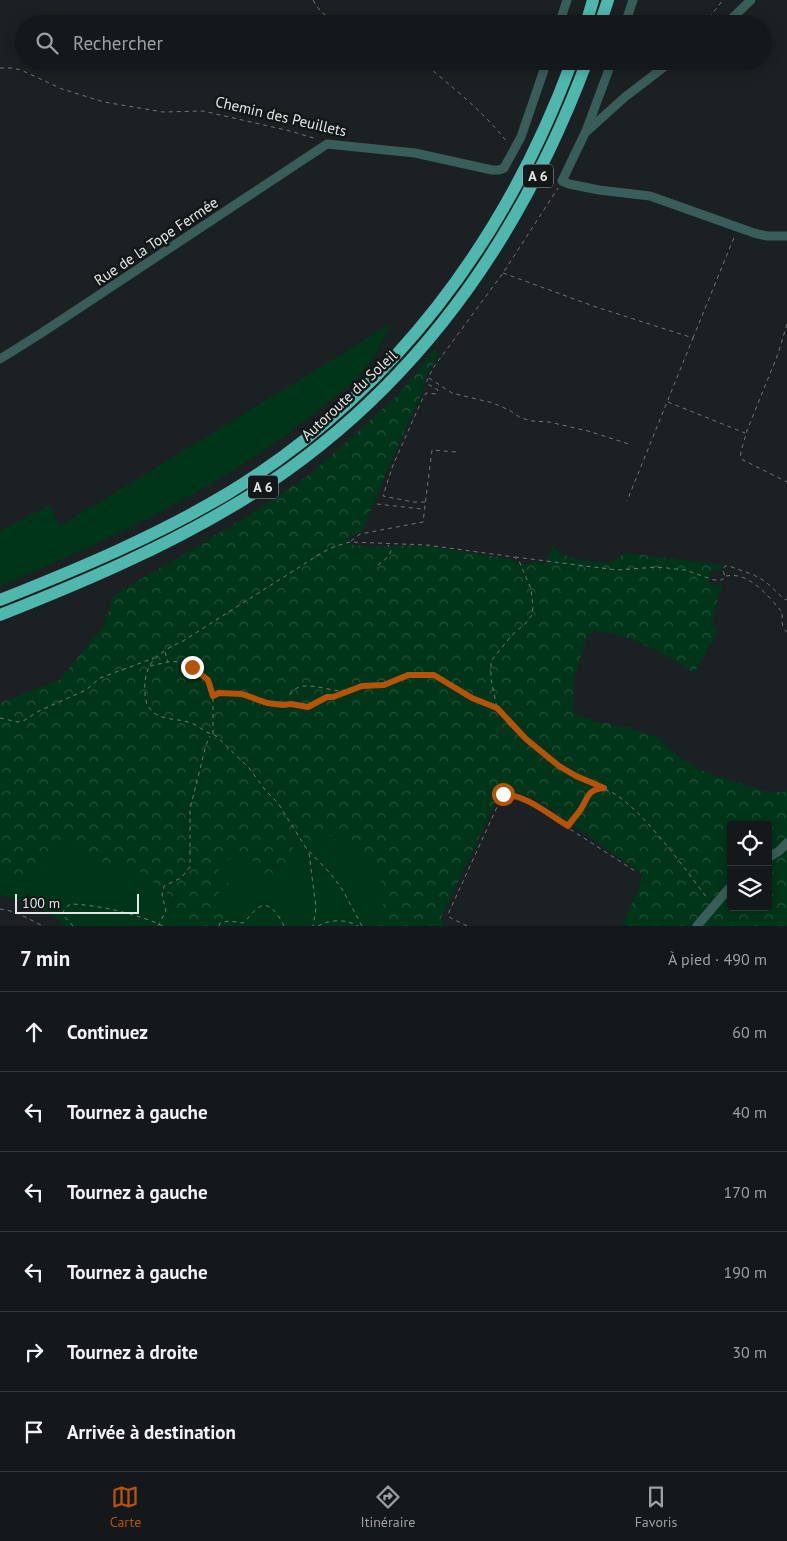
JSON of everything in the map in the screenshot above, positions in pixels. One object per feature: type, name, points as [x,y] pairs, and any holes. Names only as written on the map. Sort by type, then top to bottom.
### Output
[{"type":"highway","points":[[589,15],[593,0]]},
{"type":"highway","points":[[603,15],[608,0]]},
{"type":"highway","name":"Autoroute du Soleil","points":[[0,600],[115,552],[216,500],[296,446],[358,393],[392,360],[424,324],[458,281],[484,243],[530,162],[556,104],[569,70]]},
{"type":"highway","name":"Autoroute du Soleil","points":[[0,615],[121,564],[166,543],[223,512],[298,462],[367,404],[434,334],[464,296],[495,251],[542,168],[584,70]]},
{"type":"street","points":[[562,15],[567,0]]},
{"type":"street","points":[[628,15],[633,0]]},
{"type":"street","points":[[735,15],[751,0]]},
{"type":"street","name":"Chemin des Peuillets","points":[[326,144],[415,153],[496,171],[504,168],[514,150],[544,70]]},
{"type":"street","points":[[609,70],[585,133],[562,180],[569,184],[599,190],[650,196],[767,236],[787,236]]},
{"type":"street","points":[[585,133],[625,97],[660,70]]},
{"type":"street","name":"Rue de la Tope Fermée","points":[[0,359],[126,278],[326,144]]},
{"type":"street","points":[[772,856],[779,852],[787,843]]},
{"type":"street","points":[[697,926],[727,891]]},
{"type":"path","points":[[313,0],[325,15]]},
{"type":"path","points":[[711,15],[723,0]]},
{"type":"path","name":"Chemin des Peuillets","points":[[0,68],[15,69]]},
{"type":"path","name":"Chemin des Peuillets","points":[[21,70],[62,89],[104,102],[163,112],[203,111],[290,131],[326,144]]},
{"type":"path","points":[[432,70],[465,97],[499,131],[514,150]]},
{"type":"path","points":[[425,502],[405,501],[383,496],[393,465],[422,400],[426,393],[436,394],[438,390],[426,383],[433,368],[548,206],[562,180]]},
{"type":"path","points":[[627,501],[738,227]]},
{"type":"path","points":[[502,272],[596,307],[693,338]]},
{"type":"path","points":[[787,324],[787,329],[746,433],[745,442],[740,454],[741,459],[787,482]]},
{"type":"path","points":[[429,377],[452,393],[492,403],[509,410],[521,418],[549,422],[632,445]]},
{"type":"path","points":[[668,402],[746,433]]},
{"type":"path","points":[[0,718],[18,722],[25,720],[39,711],[86,690],[100,678],[154,658],[323,552],[350,542],[360,534],[423,522],[432,450],[456,452]]},
{"type":"path","points":[[377,504],[422,509],[425,507]]},
{"type":"path","points":[[350,542],[427,545],[617,570],[667,568],[685,570],[708,578],[721,580],[732,575],[747,580],[764,591],[782,612],[782,624],[787,632]]},
{"type":"path","points":[[378,565],[388,557],[391,551],[388,544]]},
{"type":"path","points":[[497,708],[491,679],[491,661],[512,635],[526,623],[532,615],[533,607],[531,589],[519,561],[514,557]]},
{"type":"path","points":[[725,577],[723,569],[727,566],[754,575],[766,582],[787,600]]},
{"type":"path","points":[[164,651],[168,662]]},
{"type":"path","points":[[154,658],[149,666],[144,687],[146,705],[149,709],[165,719],[191,723],[220,738],[250,768],[266,791],[278,802],[309,852],[330,873],[353,907],[362,926]]},
{"type":"path","points":[[149,666],[178,661],[199,672],[208,680],[213,696],[212,734],[206,744],[190,809],[190,867],[181,878],[164,886],[162,896],[166,911],[158,925]]},
{"type":"path","points":[[213,696],[219,693],[242,694],[267,703],[308,707],[327,697],[333,697],[362,686],[384,685],[408,675],[434,675],[472,698],[497,708],[526,739],[559,766],[576,776],[604,788],[623,800],[650,825],[710,902],[712,909]]},
{"type":"path","points":[[290,694],[299,685],[347,691]]},
{"type":"path","points":[[568,826],[581,809],[588,795],[594,789],[604,788]]},
{"type":"path","points":[[467,926],[449,917],[449,912],[503,794],[511,794],[528,802],[568,826],[624,866],[635,871]]},
{"type":"path","points":[[309,852],[316,908],[313,926]]},
{"type":"path","points":[[73,926],[63,915],[63,911],[71,904],[102,907],[142,917],[163,926]]},
{"type":"path","points":[[219,926],[224,921],[243,923],[260,906],[273,909],[284,926]]},
{"type":"path","points":[[0,909],[15,912],[43,926]]},
{"type":"path","points":[[318,926],[324,922],[334,921],[351,923],[358,926]]},
{"type":"green space","points":[[392,323],[380,347],[358,377],[343,391],[267,449],[194,494],[156,514],[0,586],[0,531],[50,504],[60,526]]},
{"type":"green space","points":[[435,349],[439,354],[425,377],[420,398],[396,449],[362,531],[347,539],[348,544],[371,547],[422,545],[510,559],[522,564],[534,561],[546,563],[552,547],[566,556],[592,562],[609,562],[627,553],[722,565],[721,570],[714,570],[710,573],[709,583],[723,587],[717,600],[712,625],[718,631],[694,673],[672,659],[633,640],[606,632],[594,631],[588,635],[574,677],[573,713],[595,721],[631,728],[657,737],[680,758],[705,772],[761,790],[785,792],[787,790],[787,926],[622,926],[641,882],[642,874],[537,800],[510,790],[501,791],[442,916],[443,926],[361,926],[383,918],[383,890],[379,870],[358,854],[352,839],[330,856],[322,855],[323,847],[336,839],[335,835],[320,838],[316,846],[311,846],[301,835],[297,835],[292,839],[296,864],[272,864],[273,878],[268,879],[261,866],[243,855],[229,859],[211,879],[218,884],[225,881],[231,885],[230,889],[218,893],[217,899],[233,913],[232,919],[220,919],[218,926],[183,926],[184,924],[167,893],[124,860],[115,870],[103,868],[70,845],[56,848],[47,867],[22,880],[0,879],[0,703],[59,680],[103,627],[114,595],[241,520],[312,473],[399,394]]},
{"type":"green space","points":[[297,835],[301,835],[311,846],[316,846],[320,838],[335,835],[337,839],[332,856],[344,842],[352,839],[358,854],[379,870],[383,890],[383,918],[361,926],[218,926],[220,919],[233,913],[217,899],[218,893],[230,889],[211,879],[229,859],[243,855],[261,866],[268,879],[279,855]]},
{"type":"green space","points":[[70,845],[103,868],[115,870],[124,860],[167,893],[184,925],[66,926],[51,914],[35,906],[0,895],[0,879],[22,880],[47,867],[56,848]]},
{"type":"route","points":[[192,667],[208,680],[213,696],[219,693],[242,694],[267,703],[308,707],[327,697],[333,697],[362,686],[384,685],[408,675],[434,675],[472,698],[497,708],[526,739],[559,766],[576,776],[604,788],[594,789],[588,795],[581,809],[568,826],[528,802],[511,794],[503,794]]}]
